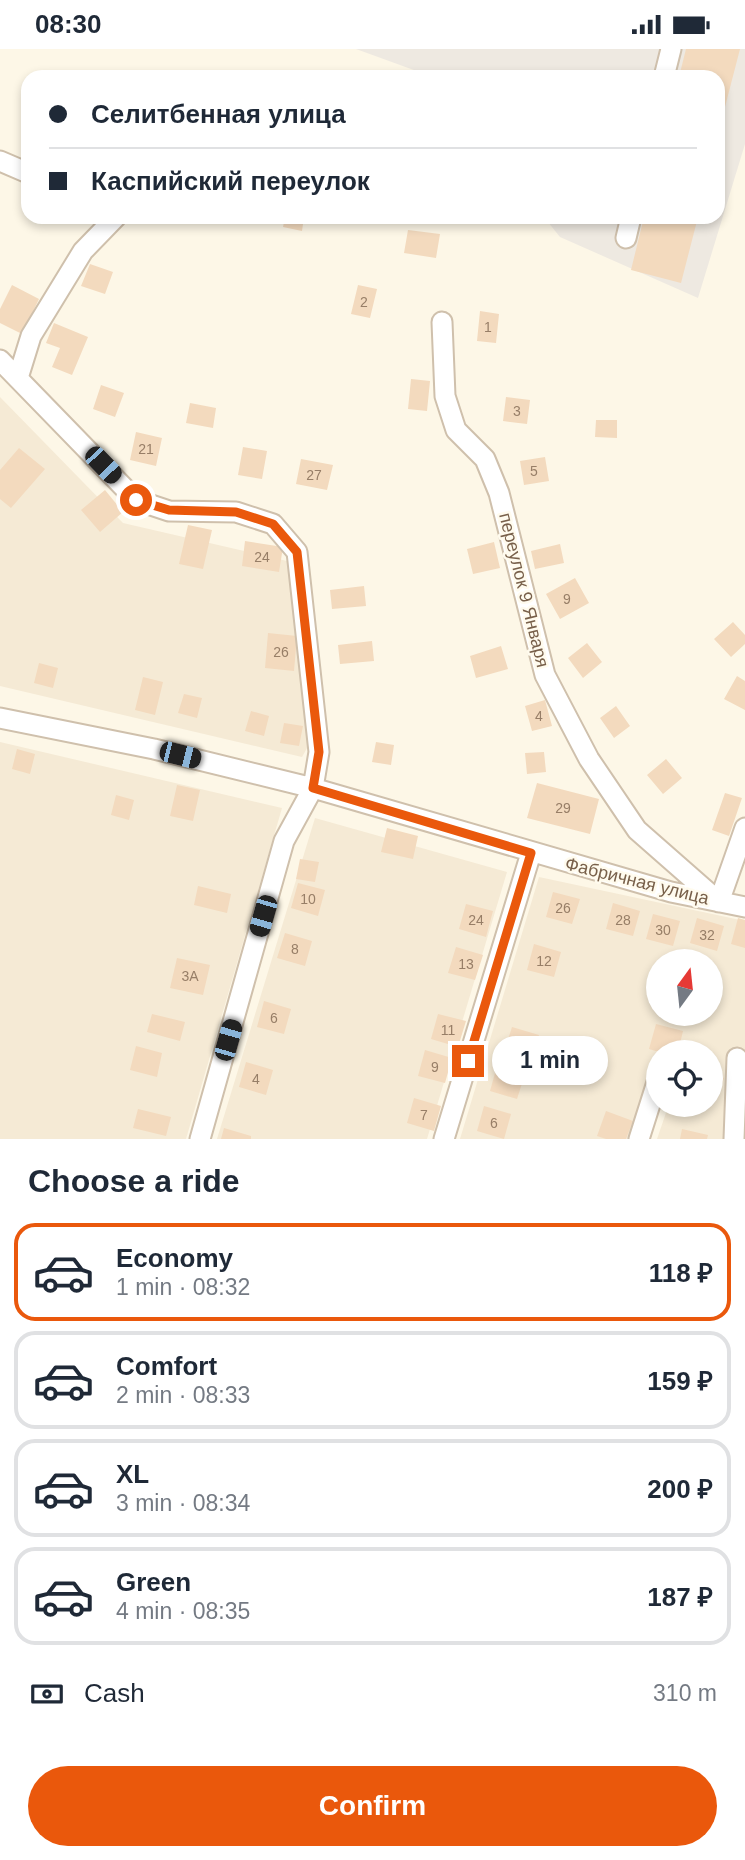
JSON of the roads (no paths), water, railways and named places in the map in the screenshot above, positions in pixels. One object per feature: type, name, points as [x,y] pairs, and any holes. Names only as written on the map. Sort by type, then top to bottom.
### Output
[{"type":"street","points":[[666,70],[671,49]]},
{"type":"street","points":[[0,161],[21,170]]},
{"type":"street","points":[[18,378],[31,337],[83,251],[109,224]]},
{"type":"street","points":[[626,238],[629,224]]},
{"type":"street","name":"переулок 9 Января","points":[[442,322],[445,396],[456,430],[485,459],[499,493],[545,675],[589,759],[637,830],[719,902]]},
{"type":"street","points":[[0,360],[136,500],[169,510],[236,512],[273,524],[297,552],[319,752],[313,788],[284,841],[200,1139]]},
{"type":"street","name":"Фабричная улица","points":[[0,718],[154,749],[313,788],[671,892],[745,907]]},
{"type":"street","points":[[719,902],[745,828]]},
{"type":"street","points":[[444,1139],[531,853]]},
{"type":"street","points":[[734,1139],[737,1058]]},
{"type":"street","points":[[639,1139],[646,1117]]}]
